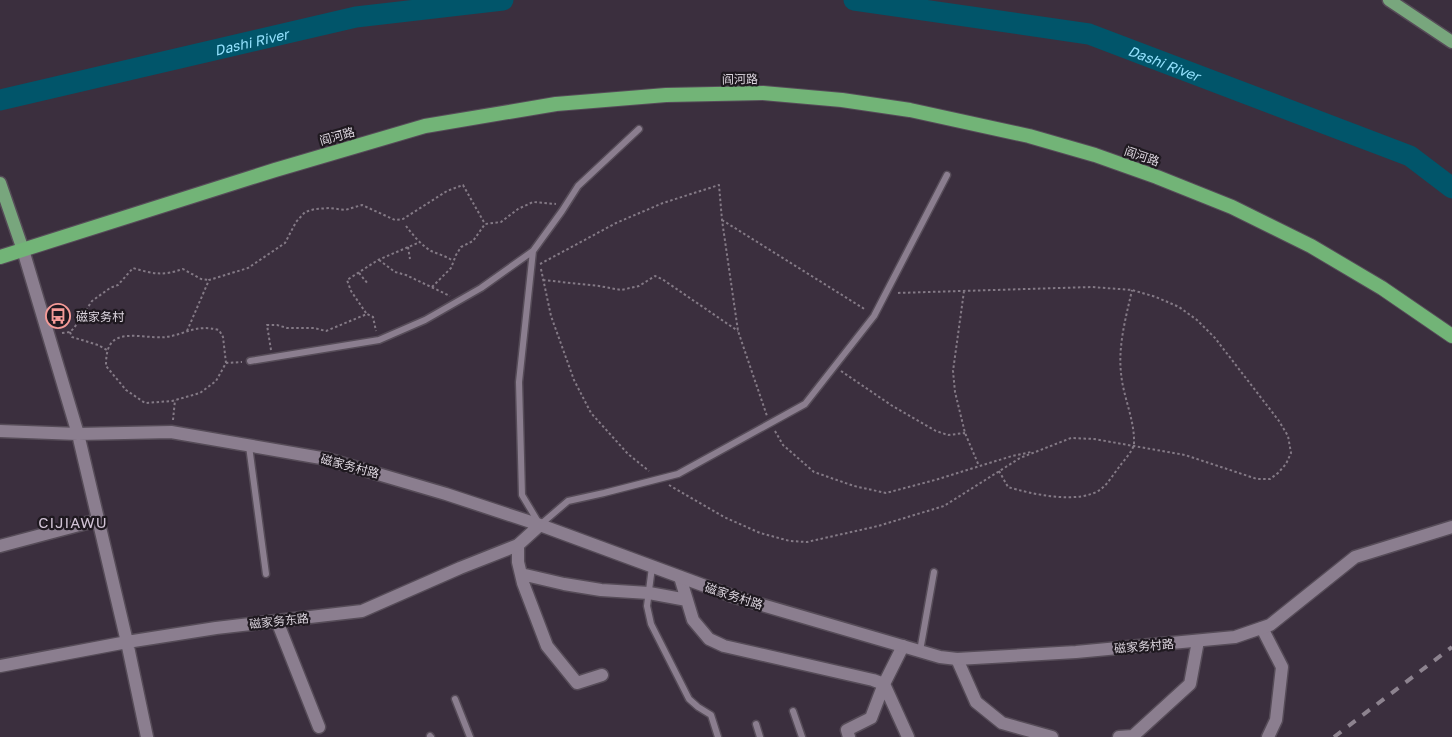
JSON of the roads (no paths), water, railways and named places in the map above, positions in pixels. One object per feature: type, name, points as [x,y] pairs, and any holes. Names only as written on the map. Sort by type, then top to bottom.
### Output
[{"type":"highway","name":"阎河路","points":[[0,257],[275,170],[425,126],[556,104],[666,95],[764,93],[842,100],[910,110],[1029,136],[1095,155],[1232,207],[1311,246],[1382,288],[1452,336]]},
{"type":"main road","points":[[1389,0],[1452,42]]},
{"type":"main road","points":[[0,183],[23,250]]},
{"type":"street","points":[[23,250],[78,434],[127,642],[147,737]]},
{"type":"street","name":"磁家务村路","points":[[0,432],[78,434],[172,432],[327,459],[446,494],[540,525],[735,597],[940,657],[957,659],[1076,652],[1235,637],[1270,625],[1355,558],[1452,527]]},
{"type":"street","points":[[0,546],[98,520]]},
{"type":"street","name":"磁家务东路","points":[[0,666],[127,642],[216,628],[362,611],[518,545],[540,525]]},
{"type":"street","points":[[518,545],[518,562],[523,583],[547,646],[577,683],[602,675]]},
{"type":"street","points":[[521,574],[601,590],[649,593],[687,600]]},
{"type":"street","points":[[680,577],[693,620],[709,639],[724,646],[884,684],[908,737]]},
{"type":"street","points":[[277,621],[319,727]]},
{"type":"street","points":[[1262,628],[1282,667],[1276,720],[1268,737]]},
{"type":"street","points":[[1119,737],[1133,736],[1190,684],[1198,641]]},
{"type":"street","points":[[849,737],[847,730],[870,718],[903,646]]},
{"type":"street","points":[[957,659],[976,702],[1002,723],[1052,737]]},
{"type":"lane","points":[[250,361],[379,340],[425,320],[481,288],[533,251],[578,186],[638,129]]},
{"type":"lane","points":[[533,251],[519,382],[522,495],[540,525],[568,501],[604,494],[678,474],[805,404],[874,316],[947,175]]},
{"type":"lane","points":[[249,446],[266,574]]},
{"type":"lane","points":[[652,567],[648,606],[651,624],[689,699],[711,715],[718,737]]},
{"type":"lane","points":[[920,651],[934,572]]},
{"type":"lane","points":[[455,699],[470,737]]},
{"type":"lane","points":[[793,711],[802,737]]},
{"type":"lane","points":[[756,724],[760,737]]},
{"type":"waterway","name":"Dashi River","points":[[0,100],[356,17],[503,0]]},
{"type":"waterway","name":"Dashi River","points":[[854,0],[1089,34],[1410,156],[1452,188]]},
{"type":"railway","points":[[1334,737],[1452,647]]},
{"type":"place","name":"磁家务村","points":[[58,316]]},
{"type":"district","name":"CIJIAWU","points":[[73,522]]}]
